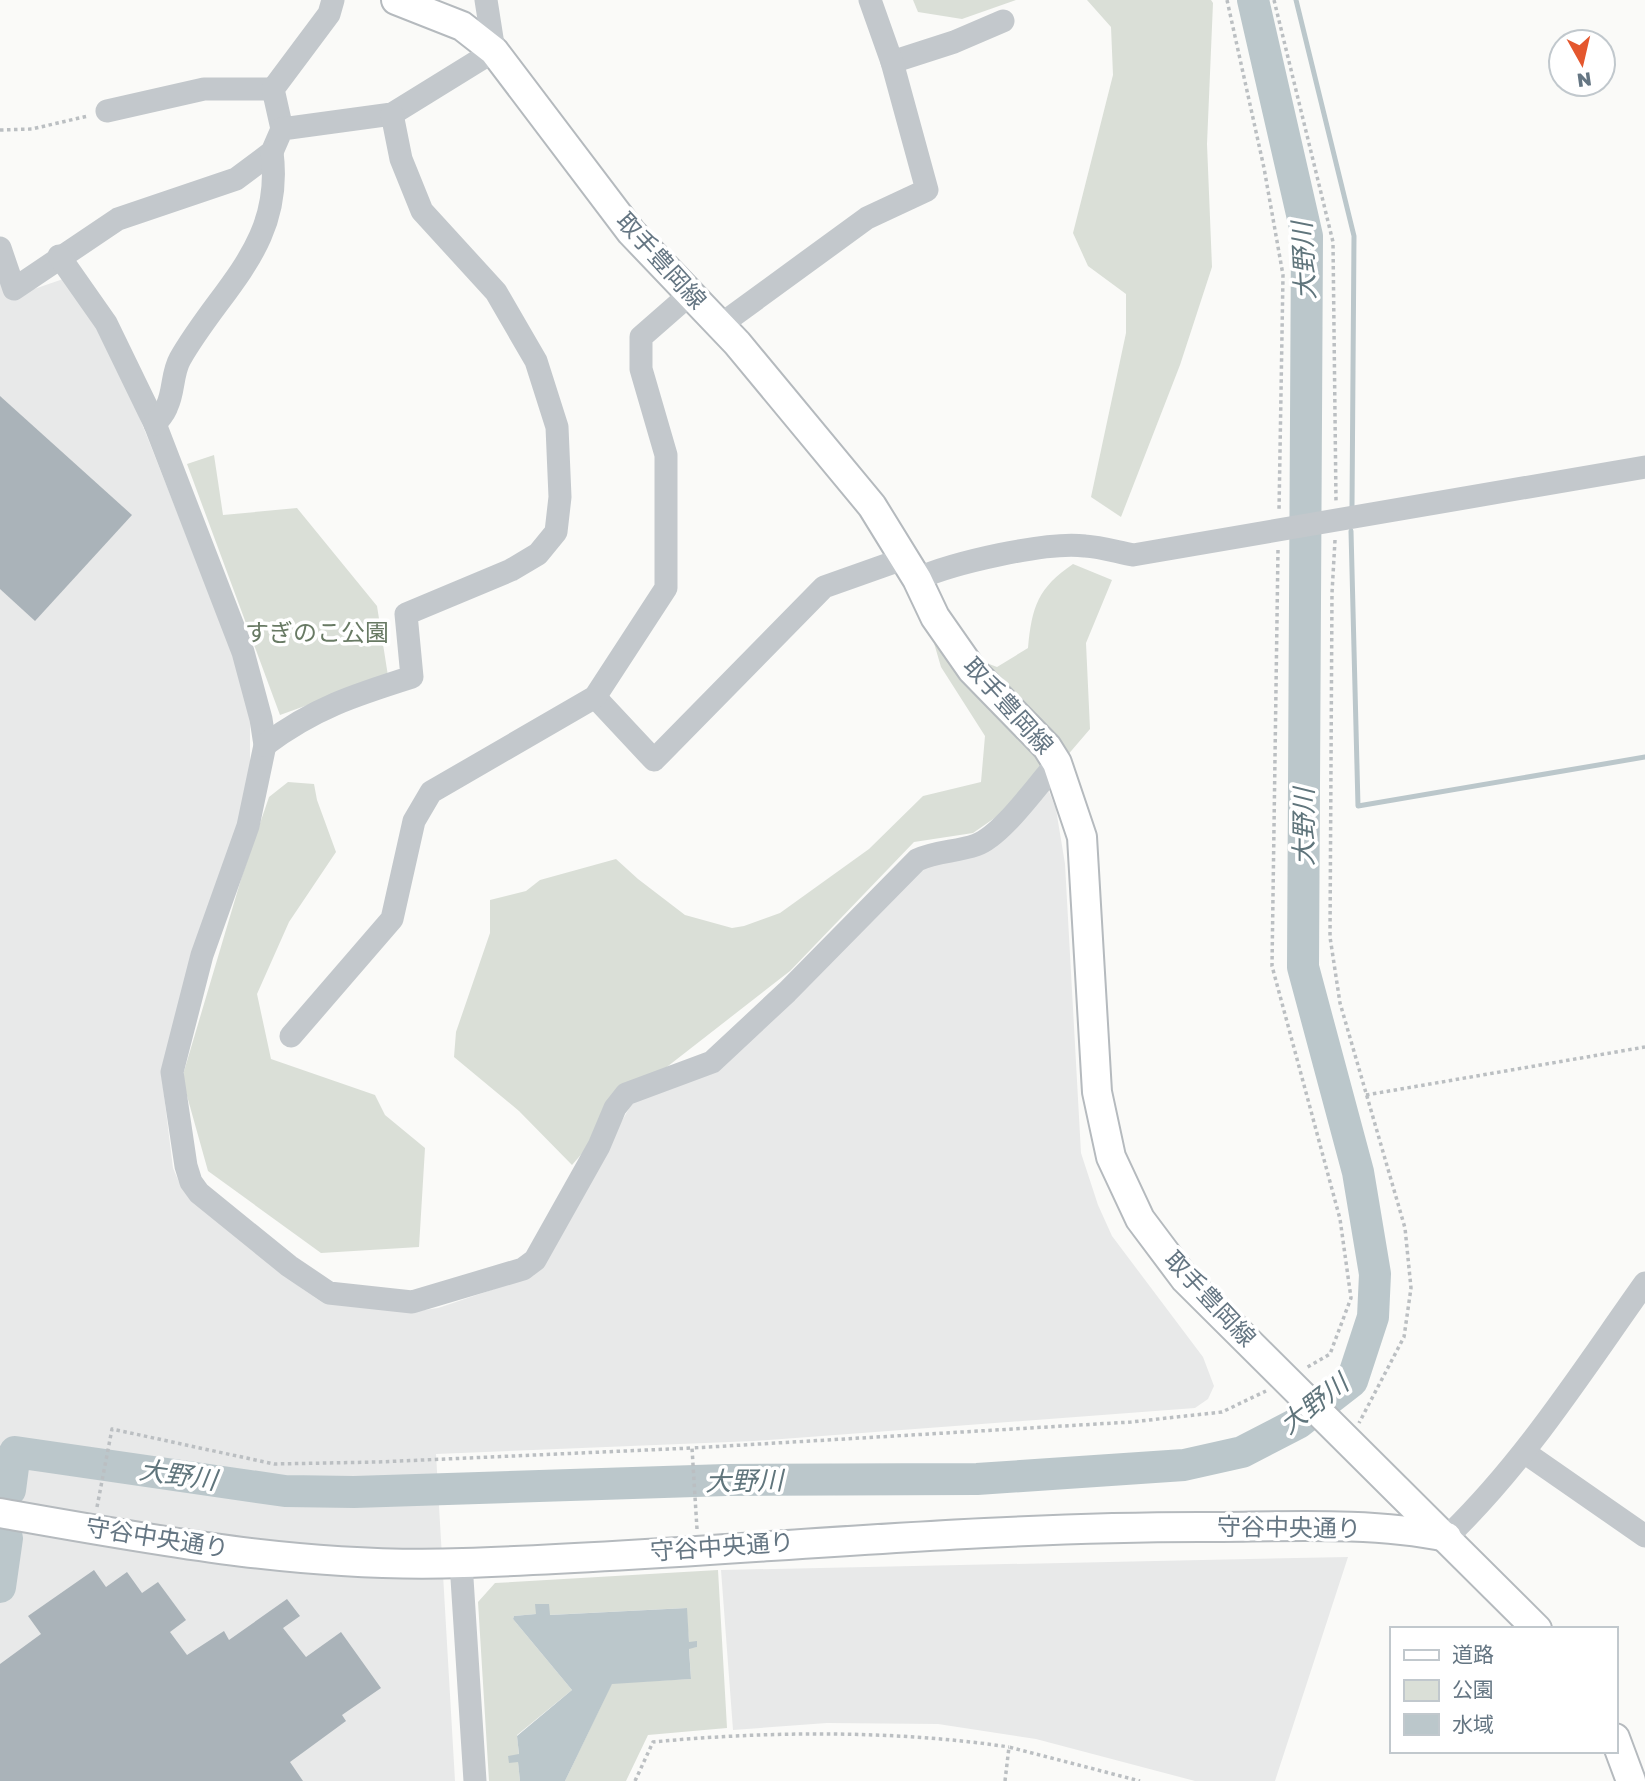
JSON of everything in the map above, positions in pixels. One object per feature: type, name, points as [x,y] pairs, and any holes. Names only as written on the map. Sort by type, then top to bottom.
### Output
[{"type":"main road","name":"取手豊岡線","points":[[396,0],[462,26],[495,51],[631,232],[719,326],[872,506],[935,617],[972,670],[1047,747],[1057,763],[1082,837],[1097,1092],[1111,1157],[1140,1219],[1185,1279],[1535,1627]]},
{"type":"main road","name":"守谷中央通り","points":[[0,1513],[149,1539],[326,1562],[461,1563],[947,1533],[1131,1527],[1332,1527],[1401,1530],[1447,1537]]},
{"type":"main road","points":[[1617,1743],[1631,1781]]},
{"type":"street","points":[[0,248],[14,289],[59,256],[118,219],[236,179],[272,152],[282,129],[273,89],[329,14],[332,0]]},
{"type":"street","points":[[282,129],[392,114],[495,51],[485,0]]},
{"type":"street","points":[[719,326],[867,218],[927,190],[892,62],[870,0]]},
{"type":"street","points":[[892,62],[954,42],[1003,21]]},
{"type":"street","points":[[107,111],[204,89],[273,89]]},
{"type":"street","points":[[265,745],[288,727],[332,702],[412,677],[406,614],[511,570],[538,554],[556,532],[560,497],[557,427],[536,361],[496,292],[422,211],[404,169],[392,114]]},
{"type":"street","points":[[155,424],[167,407],[178,361],[256,245],[271,210],[276,183],[272,152]]},
{"type":"street","points":[[59,256],[106,323],[155,424],[243,652],[256,696],[265,745],[248,826],[202,955],[172,1072],[186,1166],[199,1193],[289,1266],[329,1293],[412,1302],[523,1269],[535,1260],[598,1146],[615,1108],[626,1094],[712,1062],[787,992],[917,860],[936,852],[977,845],[992,835],[1057,763]]},
{"type":"street","points":[[291,1036],[392,919],[414,821],[431,792],[594,697],[666,588],[666,455],[641,369],[640,337],[688,295]]},
{"type":"street","points":[[594,697],[654,760],[824,587],[910,569],[938,569],[1019,551],[1083,545],[1133,555],[1645,467]]},
{"type":"street","points":[[1447,1537],[1483,1502],[1524,1452],[1645,1283]]},
{"type":"street","points":[[1524,1452],[1645,1536]]},
{"type":"street","points":[[461,1563],[475,1781]]},
{"type":"path","points":[[99,1493],[112,1429],[274,1464],[692,1448],[1131,1422],[1222,1412],[1293,1384],[1330,1354],[1351,1298],[1340,1219],[1272,966],[1283,275],[1264,168],[1227,0]]},
{"type":"path","points":[[1274,0],[1333,242],[1336,520],[1332,593],[1330,937],[1340,1003],[1405,1228],[1411,1288],[1404,1337],[1344,1435]]},
{"type":"path","points":[[0,130],[32,129],[107,111]]},
{"type":"path","points":[[1366,1094],[1645,1046]]},
{"type":"path","points":[[692,1448],[698,1549]]},
{"type":"path","points":[[635,1781],[653,1742],[869,1735],[945,1738],[1009,1747],[1140,1781]]},
{"type":"path","points":[[1005,1781],[1009,1747]]},
{"type":"shaded area","points":[[0,274],[8,298],[66,278],[110,350],[131,396],[240,671],[250,715],[250,771],[236,834],[194,949],[161,1071],[173,1168],[179,1182],[300,1287],[323,1303],[411,1312],[438,1308],[533,1276],[635,1098],[705,1076],[924,868],[1048,789],[1056,809],[1065,864],[1081,1153],[1098,1205],[1112,1236],[1203,1357],[1214,1386],[1208,1399],[1195,1408],[754,1441],[436,1454],[455,1781],[0,1781]]},
{"type":"shaded area","points":[[1348,1557],[1275,1781],[1195,1781],[1036,1739],[938,1724],[827,1723],[733,1730],[721,1570]]},
{"type":"green space","points":[[913,0],[1016,0],[962,19],[918,12]]},
{"type":"green space","points":[[1087,0],[1211,0],[1213,3],[1207,144],[1212,267],[1180,365],[1121,517],[1091,497],[1126,333],[1126,294],[1088,266],[1073,233],[1113,75],[1111,27]]},
{"type":"green space","name":"すぎのこ公園","points":[[214,455],[223,515],[297,508],[377,606],[388,676],[280,715],[187,464]]},
{"type":"green space","points":[[1073,564],[1112,580],[1086,643],[1090,729],[1042,785],[973,833],[914,842],[790,971],[636,1091],[572,1165],[519,1111],[454,1057],[456,1032],[490,933],[490,900],[526,891],[540,880],[616,859],[685,915],[732,928],[744,926],[780,913],[869,849],[923,796],[981,782],[985,736],[941,667],[934,643],[997,667],[1028,648],[1039,599],[1052,581]]},
{"type":"green space","points":[[288,782],[314,784],[336,852],[289,922],[257,994],[271,1059],[375,1095],[385,1115],[425,1148],[419,1247],[321,1253],[208,1171],[182,1078],[242,876],[269,797]]},
{"type":"green space","points":[[718,1570],[727,1728],[648,1735],[626,1781],[565,1781],[612,1683],[691,1679],[689,1648],[697,1647],[697,1642],[689,1642],[686,1608],[549,1615],[536,1604],[536,1614],[514,1616],[513,1619],[572,1690],[517,1735],[519,1755],[508,1757],[518,1762],[520,1781],[489,1781],[478,1602],[495,1583]]},
{"type":"water","points":[[535,1604],[549,1604],[550,1615],[687,1608],[689,1642],[697,1641],[697,1647],[689,1649],[691,1679],[612,1684],[565,1781],[520,1781],[518,1762],[509,1763],[508,1756],[519,1754],[517,1736],[572,1690],[513,1619],[514,1616],[536,1614]]},
{"type":"building","points":[[0,396],[132,515],[35,621],[0,589]]},
{"type":"building","points":[[94,1570],[106,1587],[127,1572],[142,1593],[158,1582],[186,1620],[170,1632],[187,1655],[224,1631],[229,1640],[287,1599],[300,1616],[283,1628],[306,1657],[341,1632],[381,1688],[342,1715],[346,1721],[290,1762],[303,1781],[0,1781],[0,1664],[41,1634],[28,1616]]},
{"type":"waterway","name":"大野川","points":[[10,1490],[15,1452],[285,1491],[354,1492],[726,1480],[977,1479],[1184,1465],[1242,1452],[1298,1423],[1352,1381],[1373,1317],[1375,1274],[1358,1172],[1303,967],[1307,236],[1253,0]]},
{"type":"waterway","points":[[1296,0],[1354,236],[1352,507]]},
{"type":"waterway","points":[[1351,531],[1358,806],[1645,757]]},
{"type":"waterway","name":"大野川","points":[[0,1587],[7,1538]]}]
